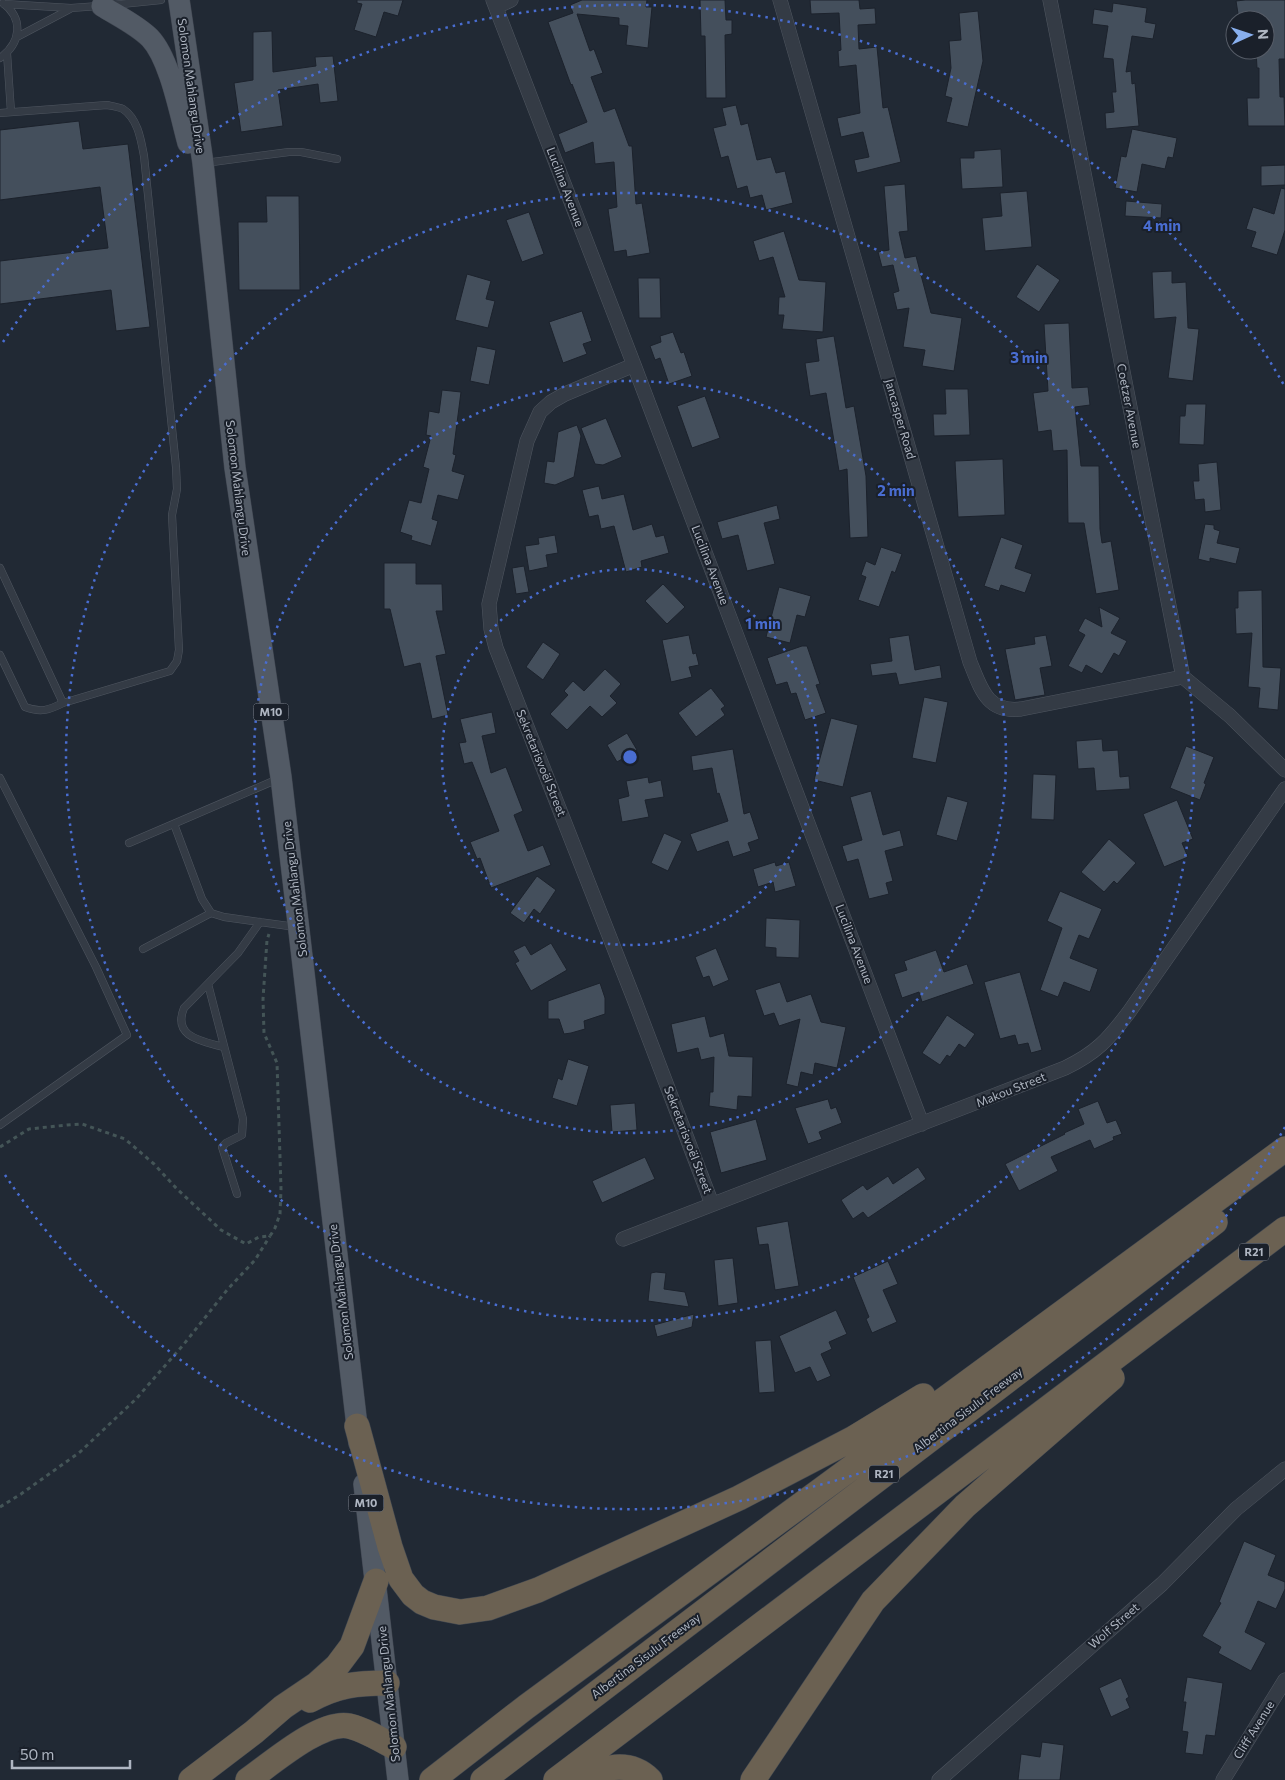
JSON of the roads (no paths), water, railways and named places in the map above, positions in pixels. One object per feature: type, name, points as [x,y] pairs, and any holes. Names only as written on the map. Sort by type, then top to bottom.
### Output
[{"type":"highway","points":[[432,1780],[534,1701],[1285,1149]]},
{"type":"highway","name":"Albertina Sisulu Freeway","points":[[483,1780],[1285,1168]]},
{"type":"highway","name":"R21","points":[[556,1780],[1285,1228]]},
{"type":"highway","points":[[357,1426],[390,1547],[407,1587],[418,1598],[434,1607],[460,1612],[488,1608],[538,1590],[642,1544],[739,1498],[854,1438],[914,1402],[1142,1248],[1170,1234]]},
{"type":"highway","points":[[753,1780],[873,1601],[965,1506],[1204,1298],[1224,1275]]},
{"type":"highway","points":[[191,1780],[254,1732],[283,1707],[317,1684],[337,1666],[352,1646],[376,1581]]},
{"type":"highway","points":[[254,1732],[298,1706],[337,1687],[366,1683],[387,1683]]},
{"type":"highway","points":[[248,1780],[316,1733],[332,1727],[346,1726],[360,1730],[394,1747]]},
{"type":"highway","points":[[580,1780],[613,1766],[637,1771],[650,1780]]},
{"type":"main road","name":"Solomon Mahlangu Drive","points":[[179,0],[203,163],[234,468],[282,777],[398,1780]]},
{"type":"main road","points":[[102,6],[135,26],[150,39],[160,54],[168,72],[208,210]]},
{"type":"street","points":[[494,3],[511,0]]},
{"type":"street","name":"Jancasper Road","points":[[780,0],[970,662],[986,696],[1000,708],[1021,710],[1183,677]]},
{"type":"street","name":"Coetzer Avenue","points":[[1050,0],[1183,677]]},
{"type":"street","name":"Lucilina Avenue","points":[[494,3],[634,365],[922,1124]]},
{"type":"street","name":"Sekretarisvoël Street","points":[[634,365],[565,394],[551,402],[540,412],[527,441],[491,596],[489,618],[496,648],[634,999],[712,1204]]},
{"type":"street","points":[[1183,677],[1230,716],[1285,770]]},
{"type":"street","name":"Makou Street","points":[[623,1239],[922,1124],[1084,1059],[1105,1042],[1129,1012],[1285,789]]},
{"type":"street","name":"Wolf Street","points":[[939,1780],[1162,1584],[1236,1509],[1285,1469]]},
{"type":"street","name":"Cliff Avenue","points":[[1223,1780],[1285,1680]]},
{"type":"lane","points":[[2,3],[71,8],[161,0]]},
{"type":"lane","points":[[0,58],[13,46],[18,28],[16,18],[11,10],[2,3]]},
{"type":"lane","points":[[17,37],[71,8]]},
{"type":"lane","points":[[7,53],[11,112]]},
{"type":"lane","points":[[0,113],[107,105],[123,109],[133,120],[140,136],[144,156],[176,467],[177,489],[172,515],[179,650],[177,662],[170,670],[63,703],[52,709],[36,712],[25,707],[0,656]]},
{"type":"lane","points":[[203,163],[289,152],[301,152],[337,160]]},
{"type":"lane","points":[[0,568],[63,703]]},
{"type":"lane","points":[[129,843],[282,777]]},
{"type":"lane","points":[[0,778],[96,967],[127,1035],[0,1125]]},
{"type":"lane","points":[[174,824],[202,899],[211,913],[224,917],[299,927]]},
{"type":"lane","points":[[143,949],[211,913]]},
{"type":"lane","points":[[223,1047],[194,1038],[182,1026],[181,1017],[184,1008],[238,953],[260,922]]},
{"type":"lane","points":[[208,984],[243,1119],[242,1135],[222,1147],[237,1194]]}]
